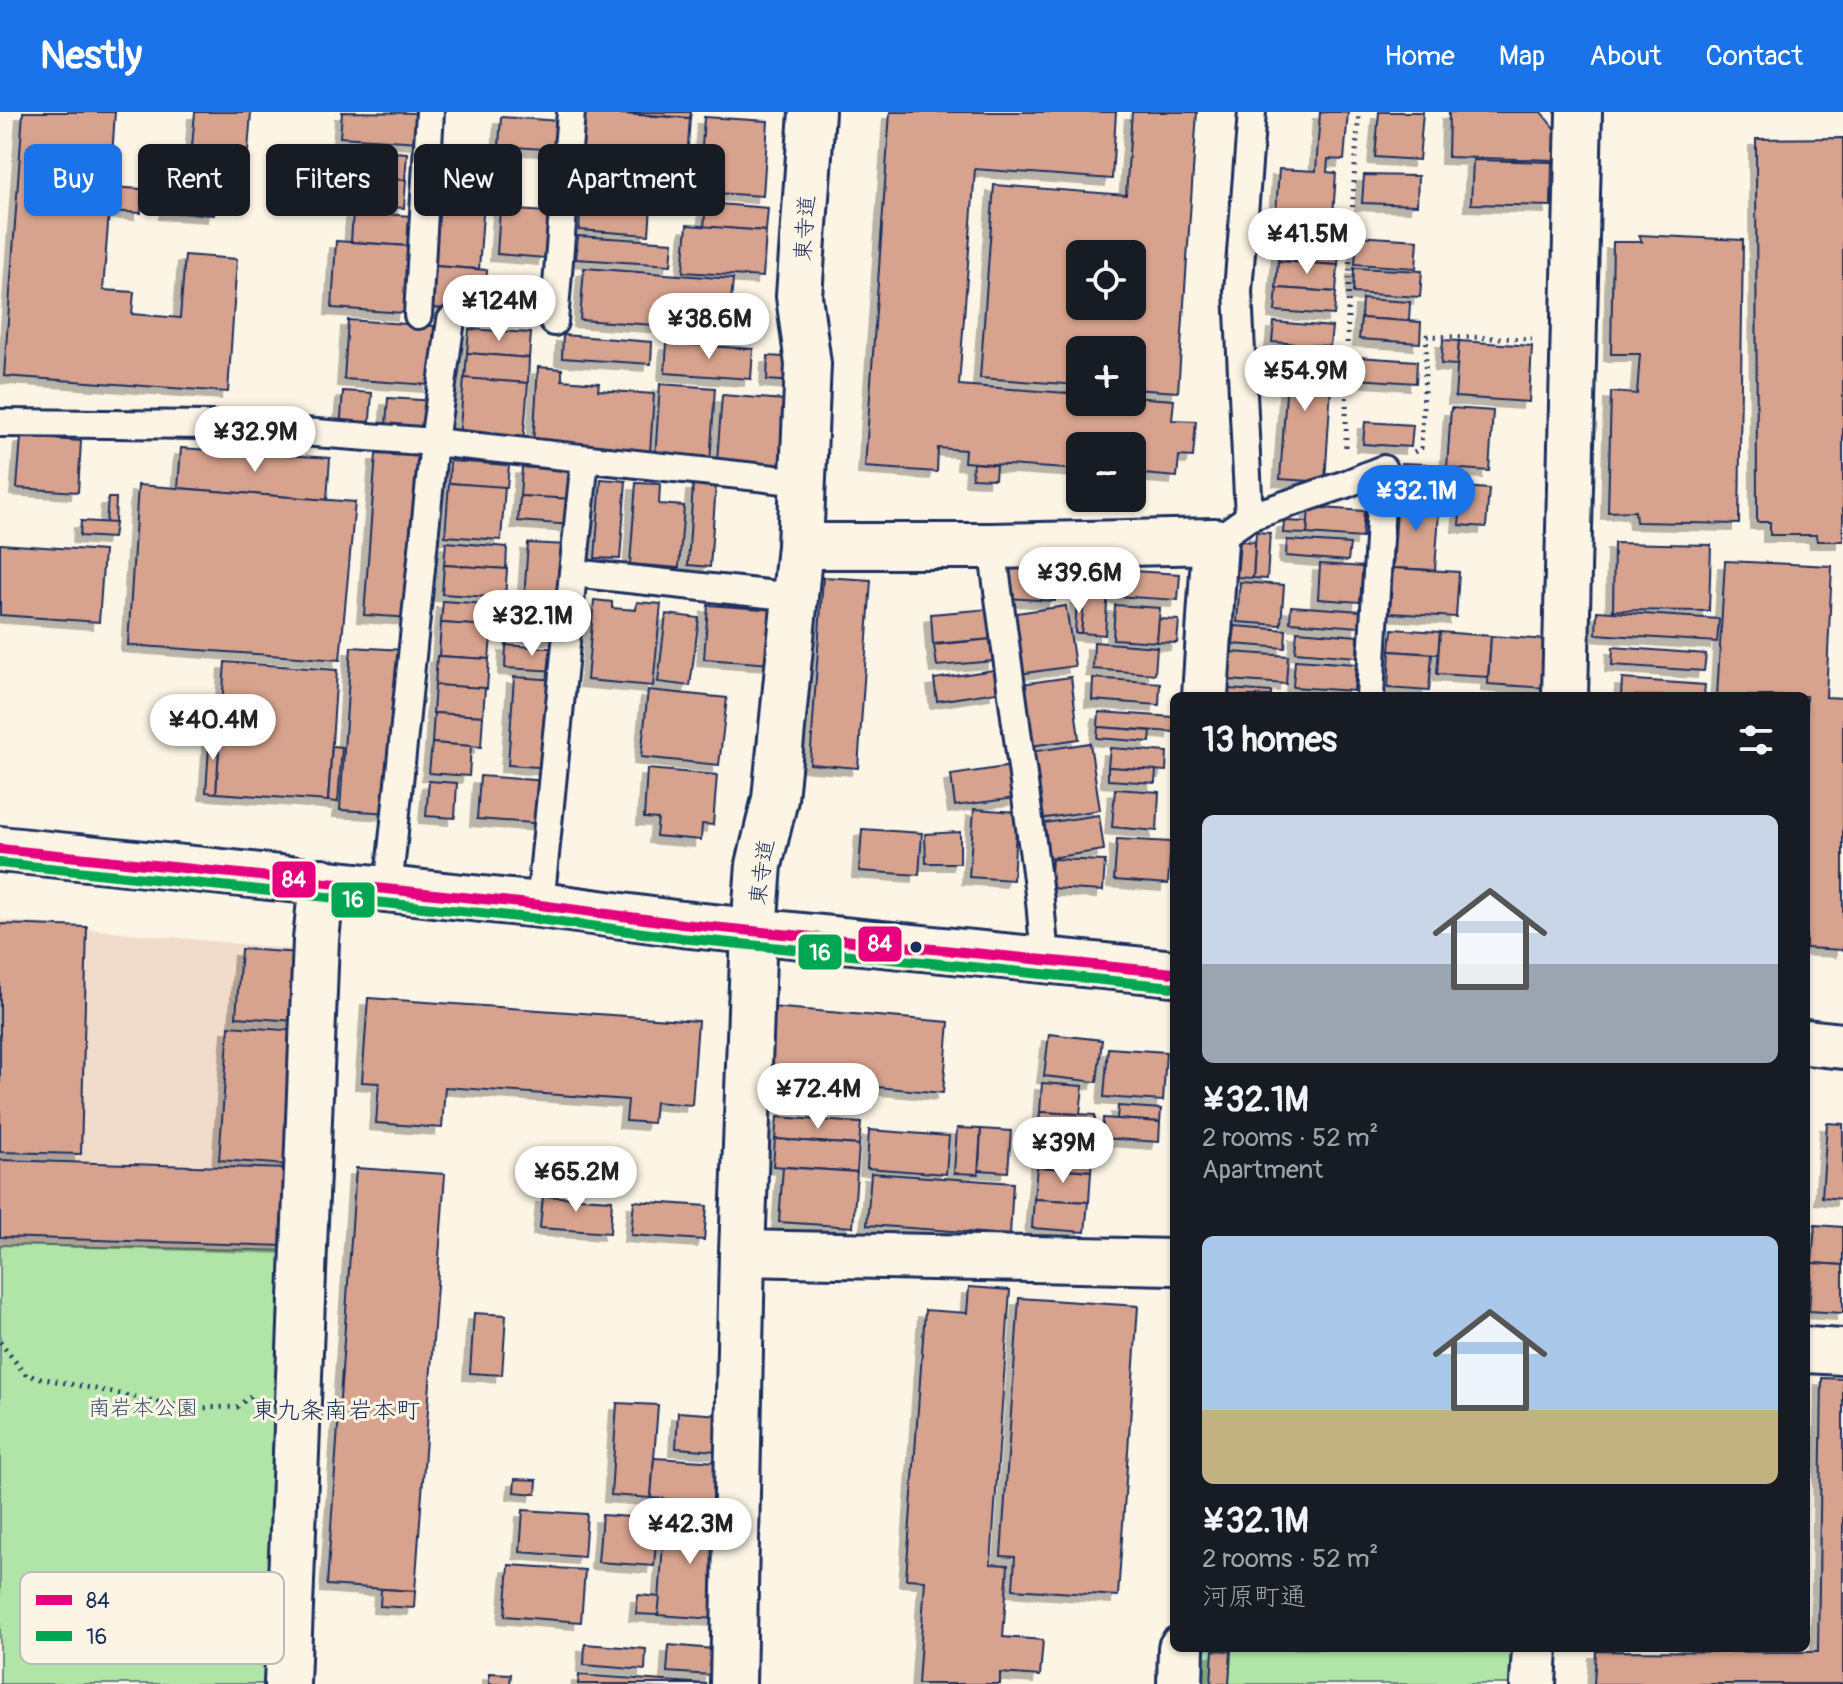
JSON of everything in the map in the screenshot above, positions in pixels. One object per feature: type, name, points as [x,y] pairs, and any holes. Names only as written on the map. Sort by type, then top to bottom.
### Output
[{"type":"main road","name":"東寺道","points":[[733,1684],[742,1253],[754,930],[759,865],[775,799],[800,546],[808,364],[799,296],[812,112]]},
{"type":"main road","points":[[1565,692],[1579,112]]},
{"type":"main road","points":[[800,546],[992,546],[1232,529],[1206,692]]},
{"type":"main road","points":[[0,849],[322,881],[682,924],[1170,973]]},
{"type":"main road","points":[[287,1684],[316,940],[322,881]]},
{"type":"main road","points":[[1810,1042],[1843,1046]]},
{"type":"main road","points":[[742,1253],[1170,1262]]},
{"type":"main road","points":[[1810,1350],[1843,1352]]},
{"type":"main road","points":[[1180,1684],[1181,1652]]},
{"type":"main road","points":[[1533,1684],[1535,1652]]},
{"type":"lane","points":[[418,315],[430,112]]},
{"type":"lane","points":[[554,322],[571,112]]},
{"type":"lane","points":[[1252,112],[1238,291],[1232,529],[1383,469],[1370,692]]},
{"type":"lane","points":[[388,890],[434,442],[451,320]]},
{"type":"lane","points":[[0,423],[211,425],[434,442],[803,482]]},
{"type":"lane","points":[[540,905],[585,459]]},
{"type":"lane","points":[[992,546],[1040,901],[1045,959]]},
{"type":"lane","points":[[573,573],[795,597]]},
{"type":"path","points":[[1346,484],[1346,340],[1359,112]]},
{"type":"path","points":[[1383,469],[1421,448],[1427,336],[1573,340]]},
{"type":"path","points":[[0,1342],[26,1375],[189,1408],[237,1407],[266,1383],[299,1382]]},
{"type":"shaded area","points":[[0,920],[309,951],[297,1251],[0,1245]]},
{"type":"green space","name":"南岩本公園","points":[[0,1245],[297,1251],[276,1572],[20,1572],[20,1664],[270,1664],[269,1684],[0,1684]]},
{"type":"green space","points":[[1196,1652],[1515,1652],[1514,1684],[1196,1684]]},
{"type":"building","points":[[23,112],[115,112],[113,144],[24,144],[24,216],[109,216],[103,290],[134,292],[132,314],[180,318],[185,255],[237,259],[228,392],[4,376]]},
{"type":"building","points":[[195,112],[251,112],[249,144],[192,144]]},
{"type":"building","points":[[342,112],[422,113],[420,142],[340,137]]},
{"type":"building","points":[[585,112],[690,118],[688,144],[583,144]]},
{"type":"building","points":[[608,112],[691,112],[690,118]]},
{"type":"building","points":[[890,112],[1116,112],[1112,179],[975,169],[959,385],[1066,393],[1066,416],[1146,416],[1146,398],[1174,400],[1172,420],[1196,421],[1193,457],[1179,456],[1177,477],[1146,474],[1146,432],[1066,432],[1066,469],[964,462],[965,450],[938,448],[937,472],[865,467]]},
{"type":"building","points":[[1132,112],[1197,112],[1178,392],[1146,390],[1146,336],[1066,336],[1066,384],[980,378],[994,185],[1126,195]]},
{"type":"building","points":[[1320,112],[1348,112],[1344,160],[1328,159],[1327,172],[1336,173],[1332,230],[1275,226],[1279,169],[1316,171]]},
{"type":"building","points":[[1379,112],[1423,112],[1419,160],[1375,157]]},
{"type":"building","points":[[1449,112],[1541,112],[1557,132],[1556,160],[1448,157]]},
{"type":"building","points":[[501,117],[561,121],[559,144],[538,144],[538,149],[522,148],[522,144],[499,144]]},
{"type":"building","points":[[704,117],[768,121],[763,196],[725,194],[725,144],[702,144]]},
{"type":"building","points":[[1843,138],[1843,541],[1817,541],[1816,535],[1770,535],[1770,522],[1757,522],[1756,139]]},
{"type":"building","points":[[398,152],[407,153],[405,180],[398,180]]},
{"type":"building","points":[[1473,160],[1552,162],[1551,206],[1471,204]]},
{"type":"building","points":[[1364,175],[1418,176],[1417,205],[1362,203]]},
{"type":"building","points":[[398,179],[406,180],[404,208],[398,208]]},
{"type":"building","points":[[122,188],[138,189],[138,213],[122,212]]},
{"type":"building","points":[[725,205],[768,208],[766,231],[704,227],[705,216],[725,216]]},
{"type":"building","points":[[522,210],[538,211],[538,216],[548,216],[545,258],[497,254],[500,216],[522,216]]},
{"type":"building","points":[[353,216],[411,216],[408,246],[351,242]]},
{"type":"building","points":[[438,216],[483,216],[479,269],[435,266]]},
{"type":"building","points":[[580,216],[650,216],[649,235],[579,230]]},
{"type":"building","points":[[687,225],[766,231],[763,277],[683,272]]},
{"type":"building","points":[[1280,231],[1340,235],[1338,265],[1278,261]]},
{"type":"building","points":[[1639,235],[1743,240],[1739,524],[1636,522],[1635,511],[1608,512],[1611,392],[1637,394],[1640,354],[1611,354],[1613,242],[1642,242]]},
{"type":"building","points":[[578,236],[673,242],[671,265],[576,259]]},
{"type":"building","points":[[1357,236],[1418,240],[1416,268],[1355,264]]},
{"type":"building","points":[[336,241],[408,246],[404,313],[332,308]]},
{"type":"building","points":[[1278,261],[1338,265],[1336,292],[1276,288]]},
{"type":"building","points":[[435,266],[487,270],[484,311],[432,308]]},
{"type":"building","points":[[584,268],[733,279],[729,330],[580,320]]},
{"type":"building","points":[[1354,268],[1422,271],[1420,297],[1353,293]]},
{"type":"building","points":[[1277,288],[1336,292],[1334,315],[1275,311]]},
{"type":"building","points":[[1362,299],[1410,302],[1409,321],[1361,318]]},
{"type":"building","points":[[1361,318],[1421,322],[1420,343],[1359,339]]},
{"type":"building","points":[[348,320],[434,326],[430,385],[344,379]]},
{"type":"building","points":[[1274,322],[1332,327],[1330,346],[1272,342]]},
{"type":"building","points":[[469,329],[531,333],[529,358],[467,353]]},
{"type":"building","points":[[563,335],[652,342],[651,364],[562,358]]},
{"type":"building","points":[[1443,340],[1459,341],[1457,365],[1441,364]]},
{"type":"building","points":[[1459,341],[1532,346],[1529,402],[1455,397]]},
{"type":"building","points":[[667,343],[753,349],[751,379],[665,373]]},
{"type":"building","points":[[1272,351],[1333,355],[1325,482],[1280,479],[1287,379],[1270,378]]},
{"type":"building","points":[[467,353],[529,358],[528,383],[465,379]]},
{"type":"building","points":[[768,356],[798,358],[796,382],[767,380]]},
{"type":"building","points":[[1358,357],[1417,361],[1416,383],[1357,379]]},
{"type":"building","points":[[538,367],[562,369],[562,380],[599,383],[598,390],[654,394],[650,452],[533,444]]},
{"type":"building","points":[[464,378],[528,383],[523,444],[459,439]]},
{"type":"building","points":[[660,384],[715,388],[710,463],[655,459]]},
{"type":"building","points":[[343,391],[372,393],[369,433],[340,431]]},
{"type":"building","points":[[722,395],[797,401],[793,467],[717,461]]},
{"type":"building","points":[[388,398],[436,401],[434,442],[385,439]]},
{"type":"building","points":[[1451,408],[1493,411],[1489,471],[1447,468]]},
{"type":"building","points":[[1365,422],[1413,425],[1411,447],[1363,444]]},
{"type":"building","points":[[21,437],[81,441],[78,492],[17,488]]},
{"type":"building","points":[[181,448],[330,458],[327,500],[178,488]]},
{"type":"building","points":[[376,454],[425,457],[414,618],[364,615]]},
{"type":"building","points":[[450,461],[509,465],[507,488],[449,483]]},
{"type":"building","points":[[973,463],[996,465],[995,479],[972,478]]},
{"type":"building","points":[[1401,463],[1426,464],[1424,497],[1398,495]]},
{"type":"building","points":[[522,467],[577,471],[575,500],[520,496]]},
{"type":"building","points":[[601,479],[626,481],[620,559],[595,558]]},
{"type":"building","points":[[449,483],[505,487],[501,540],[445,536]]},
{"type":"building","points":[[636,483],[660,484],[659,504],[684,506],[679,568],[630,564]]},
{"type":"building","points":[[693,484],[716,485],[710,567],[688,565]]},
{"type":"building","points":[[138,485],[355,502],[340,660],[128,645]]},
{"type":"building","points":[[1462,487],[1489,489],[1486,527],[1459,525]]},
{"type":"building","points":[[1398,495],[1440,498],[1435,570],[1393,568]]},
{"type":"building","points":[[520,496],[574,499],[573,525],[518,521]]},
{"type":"building","points":[[108,498],[116,498],[115,523],[106,523]]},
{"type":"building","points":[[1309,507],[1364,511],[1362,538],[1307,534]]},
{"type":"building","points":[[81,521],[115,523],[113,538],[80,536]]},
{"type":"building","points":[[1284,521],[1308,522],[1307,534],[1283,533]]},
{"type":"building","points":[[1256,532],[1270,533],[1267,579],[1253,578]]},
{"type":"building","points":[[1287,540],[1350,544],[1348,561],[1286,556]]},
{"type":"building","points":[[1240,541],[1255,542],[1253,578],[1237,577]]},
{"type":"building","points":[[446,542],[507,547],[506,569],[444,565]]},
{"type":"building","points":[[528,543],[568,545],[563,616],[523,613]]},
{"type":"building","points":[[1614,543],[1711,545],[1709,611],[1613,610]]},
{"type":"building","points":[[0,544],[104,551],[99,622],[0,615]]},
{"type":"building","points":[[1725,561],[1832,566],[1826,697],[1843,698],[1843,950],[1810,948],[1810,692],[1717,692]]},
{"type":"building","points":[[1320,564],[1363,567],[1360,602],[1318,599]]},
{"type":"building","points":[[444,565],[507,569],[505,598],[442,594]]},
{"type":"building","points":[[1008,567],[1057,571],[1055,601],[1006,598]]},
{"type":"building","points":[[1393,568],[1459,572],[1456,617],[1390,613]]},
{"type":"building","points":[[1117,570],[1180,574],[1178,600],[1115,596]]},
{"type":"building","points":[[1086,571],[1109,573],[1105,635],[1081,633]]},
{"type":"building","points":[[823,577],[871,580],[858,768],[810,764]]},
{"type":"building","points":[[1240,582],[1284,585],[1281,625],[1237,622]]},
{"type":"building","points":[[1077,597],[1084,597],[1081,633],[1075,633]]},
{"type":"building","points":[[594,600],[612,602],[612,608],[636,610],[637,602],[661,604],[653,686],[587,680]]},
{"type":"building","points":[[443,601],[486,604],[484,626],[441,623]]},
{"type":"building","points":[[708,605],[775,610],[772,664],[704,659]]},
{"type":"building","points":[[1115,605],[1160,608],[1157,642],[1113,639]]},
{"type":"building","points":[[1066,606],[1075,666],[1018,674],[1009,614]]},
{"type":"building","points":[[1291,606],[1361,611],[1360,627],[1290,622]]},
{"type":"building","points":[[990,609],[992,639],[933,644],[931,614]]},
{"type":"building","points":[[1597,611],[1719,619],[1717,642],[1596,634]]},
{"type":"building","points":[[501,612],[563,616],[562,638],[500,633]]},
{"type":"building","points":[[666,614],[699,618],[690,686],[658,682]]},
{"type":"building","points":[[1159,619],[1179,620],[1177,643],[1157,642]]},
{"type":"building","points":[[441,623],[492,626],[489,659],[439,656]]},
{"type":"building","points":[[1235,626],[1286,630],[1285,648],[1233,644]]},
{"type":"building","points":[[1392,629],[1440,632],[1438,654],[1390,651]]},
{"type":"building","points":[[1297,631],[1358,636],[1357,657],[1295,652]]},
{"type":"building","points":[[1440,632],[1491,636],[1488,677],[1437,674]]},
{"type":"building","points":[[1491,636],[1549,640],[1546,688],[1488,684]]},
{"type":"building","points":[[992,639],[994,661],[937,666],[934,645]]},
{"type":"building","points":[[1094,642],[1157,647],[1155,674],[1093,669]]},
{"type":"building","points":[[506,645],[560,649],[558,671],[505,668]]},
{"type":"building","points":[[351,647],[404,650],[393,813],[340,810]]},
{"type":"building","points":[[1613,647],[1706,654],[1704,671],[1612,665]]},
{"type":"building","points":[[1390,651],[1432,654],[1429,691],[1388,688]]},
{"type":"building","points":[[1231,652],[1288,656],[1286,684],[1229,680]]},
{"type":"building","points":[[437,656],[489,659],[487,689],[435,685]]},
{"type":"building","points":[[1295,660],[1356,664],[1354,691],[1293,687]]},
{"type":"building","points":[[225,662],[337,670],[328,801],[216,793]]},
{"type":"building","points":[[994,670],[997,692],[937,701],[934,679]]},
{"type":"building","points":[[514,677],[558,680],[552,768],[508,765]]},
{"type":"building","points":[[1071,677],[1079,739],[1030,746],[1021,684]]},
{"type":"building","points":[[1093,678],[1160,683],[1159,705],[1092,700]]},
{"type":"building","points":[[1622,679],[1705,685],[1704,692],[1621,692]]},
{"type":"building","points":[[435,685],[485,688],[483,716],[433,713]]},
{"type":"building","points":[[1229,689],[1271,692],[1229,692]]},
{"type":"building","points":[[648,690],[727,698],[719,765],[641,757]]},
{"type":"building","points":[[1099,712],[1170,717],[1170,732],[1098,727]]},
{"type":"building","points":[[434,713],[483,716],[481,747],[432,743]]},
{"type":"building","points":[[1098,727],[1151,731],[1150,742],[1097,738]]},
{"type":"building","points":[[210,732],[220,733],[216,793],[206,792]]},
{"type":"building","points":[[432,743],[471,746],[469,776],[429,773]]},
{"type":"building","points":[[1090,743],[1100,810],[1039,819],[1030,752]]},
{"type":"building","points":[[332,746],[342,747],[338,802],[328,801]]},
{"type":"building","points":[[1110,748],[1167,752],[1166,771],[1108,767]]},
{"type":"building","points":[[1012,766],[1016,798],[955,806],[951,775]]},
{"type":"building","points":[[1108,767],[1156,770],[1155,783],[1108,780]]},
{"type":"building","points":[[647,769],[717,775],[713,825],[702,824],[701,840],[656,836],[658,819],[644,818]]},
{"type":"building","points":[[480,776],[548,781],[545,824],[477,819]]},
{"type":"building","points":[[429,781],[457,783],[455,818],[426,816]]},
{"type":"building","points":[[1115,789],[1159,792],[1157,831],[1112,827]]},
{"type":"building","points":[[974,809],[1017,812],[1013,880],[969,877]]},
{"type":"building","points":[[1099,815],[1104,850],[1043,859],[1038,824]]},
{"type":"building","points":[[862,829],[922,833],[919,875],[859,871]]},
{"type":"building","points":[[960,832],[960,863],[926,863],[925,834]]},
{"type":"building","points":[[1117,839],[1170,842],[1168,884],[1114,880]]},
{"type":"building","points":[[1052,859],[1105,861],[1103,891],[1050,888]]},
{"type":"building","points":[[0,924],[87,927],[81,1154],[0,1152]]},
{"type":"building","points":[[241,949],[300,953],[296,1021],[236,1017]]},
{"type":"building","points":[[368,998],[698,1021],[692,1105],[655,1102],[653,1123],[626,1121],[628,1100],[445,1087],[442,1128],[376,1123],[379,1083],[362,1082]]},
{"type":"building","points":[[770,1007],[949,1022],[943,1093],[765,1077]]},
{"type":"building","points":[[229,1026],[299,1031],[289,1165],[219,1160]]},
{"type":"building","points":[[1049,1034],[1102,1040],[1097,1082],[1044,1076]]},
{"type":"building","points":[[1108,1048],[1166,1052],[1163,1101],[1104,1097]]},
{"type":"building","points":[[1042,1083],[1083,1086],[1080,1114],[1040,1112]]},
{"type":"building","points":[[1118,1106],[1161,1109],[1160,1122],[1117,1119]]},
{"type":"building","points":[[1040,1112],[1095,1115],[1094,1135],[1038,1131]]},
{"type":"building","points":[[777,1117],[861,1123],[859,1145],[775,1139]]},
{"type":"building","points":[[1103,1118],[1160,1122],[1159,1142],[1102,1138]]},
{"type":"building","points":[[1827,1123],[1843,1124],[1843,1199],[1822,1197]]},
{"type":"building","points":[[957,1128],[981,1129],[978,1174],[954,1173]]},
{"type":"building","points":[[981,1129],[1011,1131],[1008,1172],[979,1170]]},
{"type":"building","points":[[869,1130],[949,1136],[946,1174],[867,1168]]},
{"type":"building","points":[[1039,1131],[1094,1135],[1091,1171],[1037,1167]]},
{"type":"building","points":[[775,1139],[859,1145],[857,1172],[773,1166]]},
{"type":"building","points":[[0,1160],[289,1169],[287,1246],[0,1237]]},
{"type":"building","points":[[783,1167],[857,1172],[853,1227],[779,1222]]},
{"type":"building","points":[[1037,1167],[1091,1171],[1089,1202],[1034,1199]]},
{"type":"building","points":[[356,1168],[445,1174],[415,1591],[327,1585]]},
{"type":"building","points":[[871,1173],[1013,1183],[1010,1235],[867,1225]]},
{"type":"building","points":[[543,1196],[612,1200],[610,1233],[540,1228]]},
{"type":"building","points":[[1034,1199],[1088,1202],[1085,1232],[1032,1228]]},
{"type":"building","points":[[634,1201],[707,1206],[704,1240],[631,1235]]},
{"type":"building","points":[[1815,1225],[1843,1227],[1843,1265],[1812,1263]]},
{"type":"building","points":[[1812,1263],[1843,1265],[1843,1313],[1810,1311]]},
{"type":"building","points":[[969,1287],[1010,1290],[991,1564],[1008,1565],[1003,1637],[1043,1640],[1040,1676],[1000,1673],[1000,1684],[918,1684],[925,1580],[906,1579],[925,1310],[967,1313]]},
{"type":"building","points":[[1019,1298],[1138,1306],[1118,1596],[1013,1589],[1015,1557],[1001,1556]]},
{"type":"building","points":[[474,1313],[506,1315],[502,1375],[470,1373]]},
{"type":"building","points":[[1822,1378],[1843,1379],[1843,1684],[1594,1684],[1596,1652],[1818,1652]]},
{"type":"building","points":[[617,1403],[658,1405],[651,1498],[611,1495]]},
{"type":"building","points":[[678,1412],[721,1415],[718,1451],[676,1448]]},
{"type":"building","points":[[654,1458],[719,1462],[717,1502],[651,1498]]},
{"type":"building","points":[[515,1479],[537,1480],[536,1494],[514,1492]]},
{"type":"building","points":[[523,1510],[587,1514],[584,1557],[520,1552]]},
{"type":"building","points":[[665,1514],[723,1518],[716,1619],[658,1615]]},
{"type":"building","points":[[602,1515],[658,1519],[654,1566],[598,1562]]},
{"type":"building","points":[[509,1565],[585,1570],[581,1622],[505,1616]]},
{"type":"building","points":[[381,1589],[415,1591],[414,1608],[380,1606]]},
{"type":"building","points":[[638,1595],[660,1597],[658,1615],[636,1614]]},
{"type":"building","points":[[585,1644],[646,1649],[645,1670],[584,1665]]},
{"type":"building","points":[[669,1645],[713,1649],[711,1675],[667,1672]]},
{"type":"building","points":[[1213,1652],[1231,1652],[1229,1684],[1211,1684]]},
{"type":"building","points":[[489,1673],[511,1674],[510,1684],[489,1684]]},
{"type":"building","points":[[579,1675],[707,1684],[578,1684]]},
{"type":"transit line","name":"84","points":[[0,849],[540,905],[682,924],[1170,973]]},
{"type":"transit line","name":"16","points":[[0,863],[538,919],[681,938],[1170,987]]},
{"type":"district","name":"東九条南岩本町","points":[[336,1410]]}]
